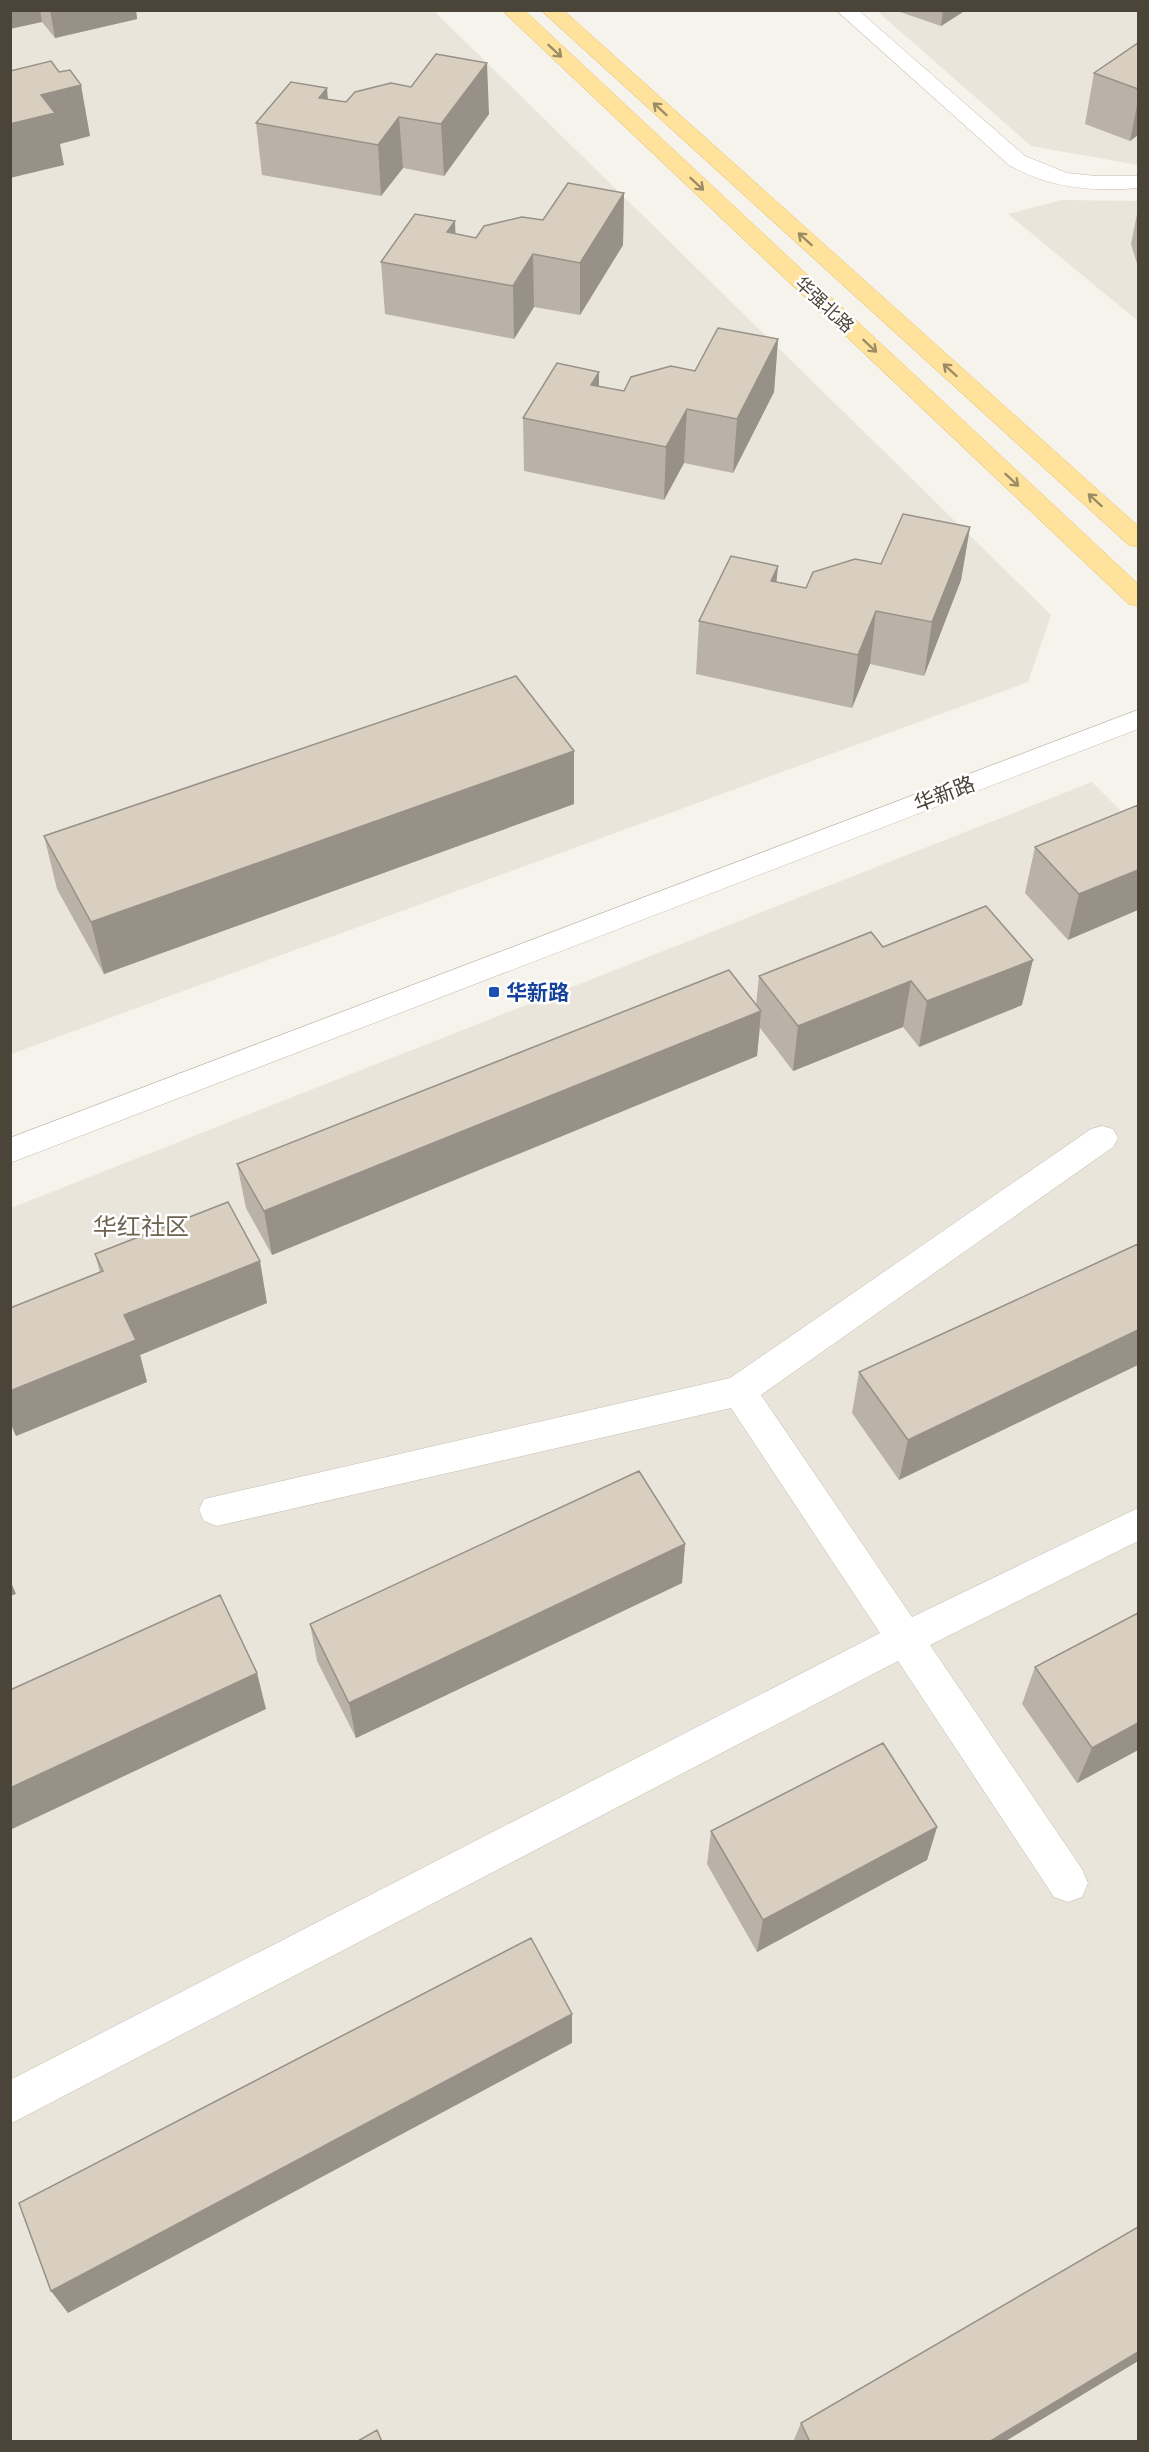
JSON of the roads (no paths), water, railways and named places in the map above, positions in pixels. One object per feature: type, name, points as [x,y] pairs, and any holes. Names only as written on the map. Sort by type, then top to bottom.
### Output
[{"type":"main road","name":"华强北路","points":[[512,10],[1138,598]]},
{"type":"main road","name":"华强北路","points":[[551,10],[1138,539]]},
{"type":"street","points":[[846,10],[975,124],[1001,151],[1029,167],[1066,178],[1108,184],[1138,183]]},
{"type":"street","name":"华新路","points":[[10,1151],[1138,719]]},
{"type":"street","points":[[217,1510],[739,1391],[1102,1138]]},
{"type":"street","points":[[739,1391],[1068,1883]]},
{"type":"street","points":[[10,2103],[905,1639],[1138,1524]]},
{"type":"place","name":"华新路","points":[[494,992]]},
{"type":"district","name":"华红社区","points":[[141,1225]]}]
